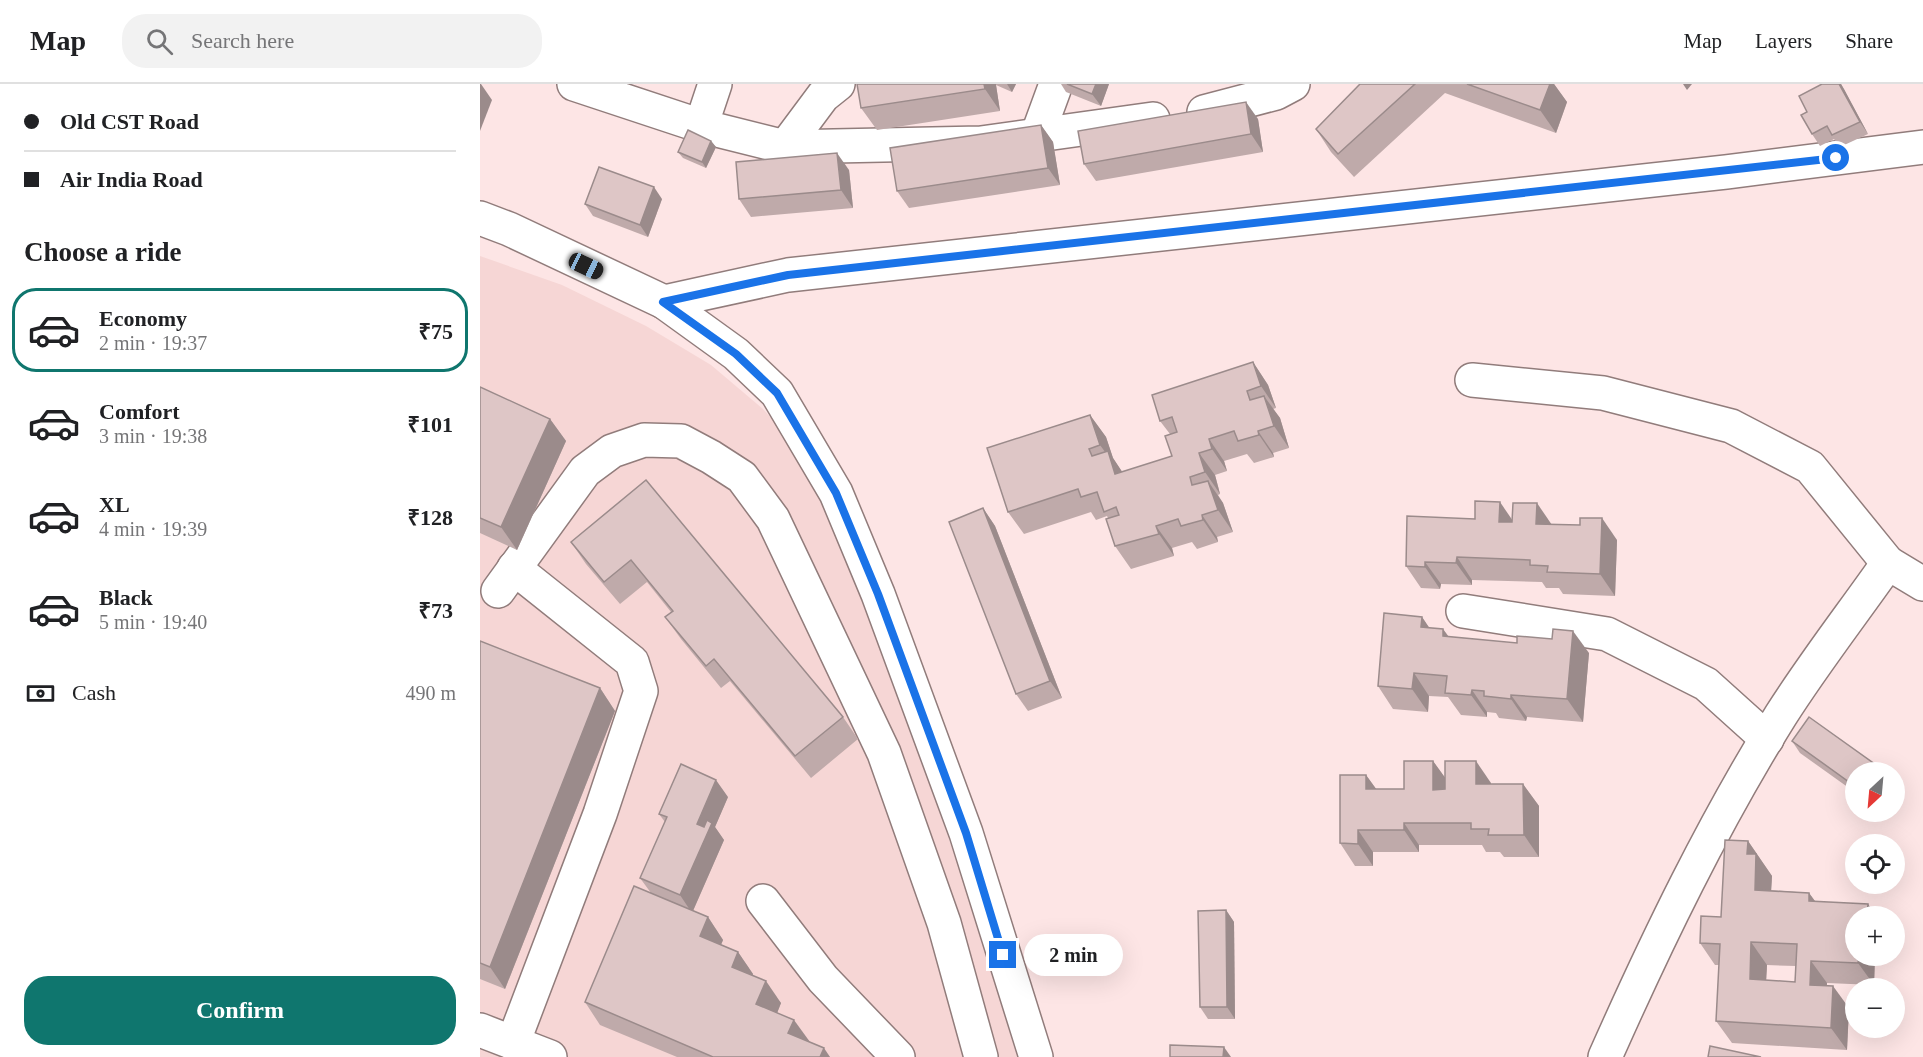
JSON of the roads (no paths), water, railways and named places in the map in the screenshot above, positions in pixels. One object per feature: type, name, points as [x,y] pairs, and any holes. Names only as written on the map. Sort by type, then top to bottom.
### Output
[{"type":"street","points":[[574,84],[701,126],[785,147],[981,142],[1037,136],[1216,110],[1276,93],[1293,84]]},
{"type":"street","points":[[701,126],[715,84]]},
{"type":"street","points":[[785,147],[824,96],[838,84]]},
{"type":"street","points":[[1037,136],[1056,84]]},
{"type":"street","points":[[663,302],[788,275],[1679,177],[1923,147]]},
{"type":"street","points":[[480,218],[509,229],[663,302],[736,354],[777,393],[836,493],[878,594],[966,833],[1036,1057]]},
{"type":"street","points":[[1472,380],[1602,393],[1731,426],[1810,467],[1888,563],[1923,585]]},
{"type":"street","points":[[513,1043],[600,814],[641,691],[632,662],[506,579],[585,471],[612,451],[644,440],[681,441],[742,477],[773,519],[884,753],[944,923],[981,1057]]},
{"type":"street","points":[[1605,1057],[1653,949],[1726,808],[1782,713],[1888,563]]},
{"type":"street","points":[[1463,611],[1608,634],[1707,684],[1767,739]]},
{"type":"street","points":[[763,901],[823,979],[898,1057]]},
{"type":"street","points":[[480,1030],[550,1057]]}]
